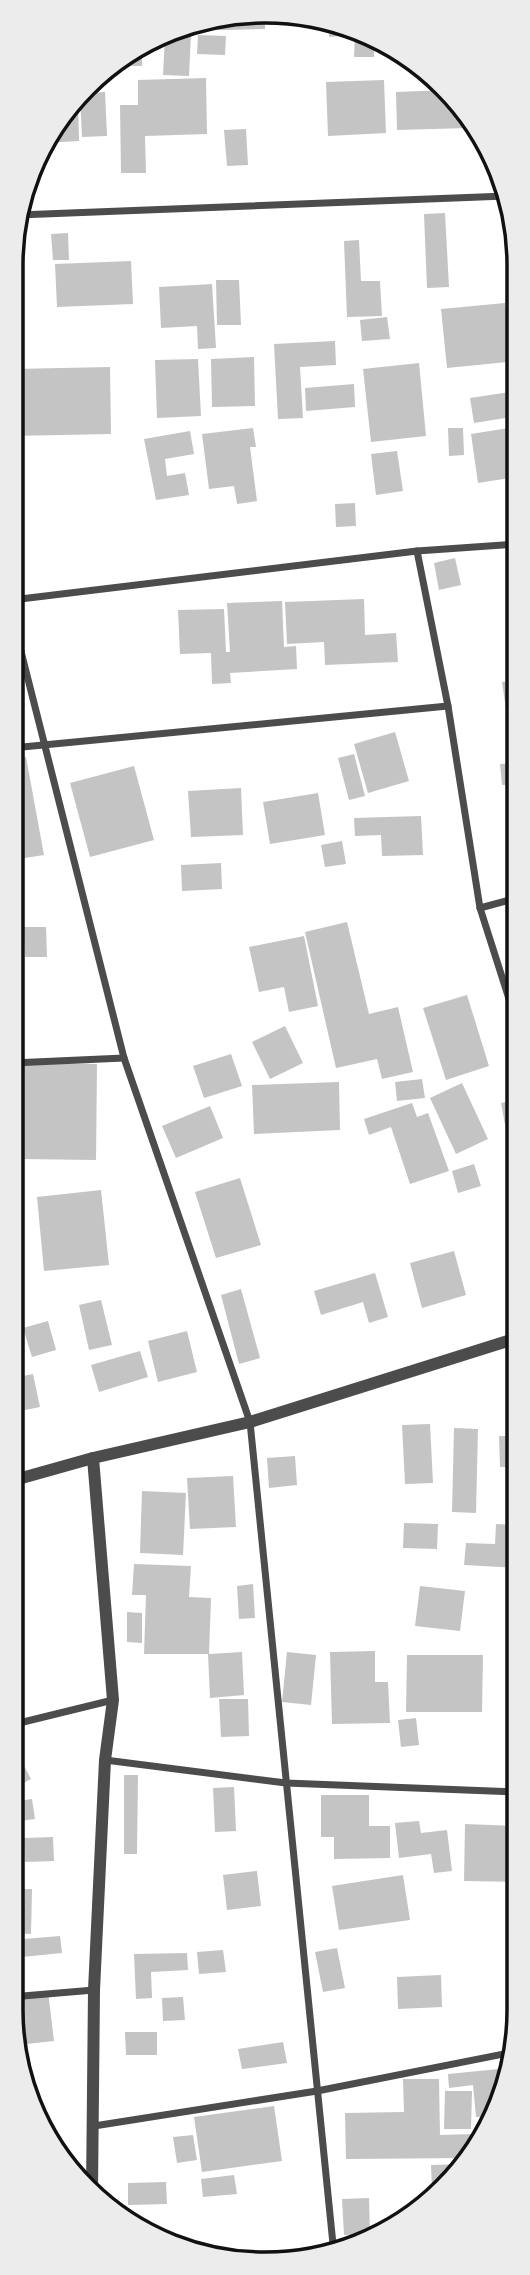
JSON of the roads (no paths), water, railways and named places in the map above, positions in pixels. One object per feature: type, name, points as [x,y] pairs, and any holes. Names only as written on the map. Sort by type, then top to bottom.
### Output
[{"type":"street","points":[[29,215],[497,196]]},
{"type":"street","points":[[23,599],[417,551],[507,545]]},
{"type":"street","points":[[417,551],[448,706],[480,908],[507,993]]},
{"type":"street","points":[[23,659],[124,1058],[250,1423],[333,2242]]},
{"type":"street","points":[[23,747],[448,706]]},
{"type":"street","points":[[480,908],[507,901]]},
{"type":"street","points":[[23,1063],[124,1058]]},
{"type":"street","points":[[23,1478],[93,1458],[250,1423],[507,1341]]},
{"type":"street","points":[[92,2179],[94,1990],[105,1760],[113,1700],[93,1458]]},
{"type":"street","points":[[23,1722],[113,1700]]},
{"type":"street","points":[[105,1760],[286,1783],[507,1792]]},
{"type":"street","points":[[23,1996],[94,1990]]},
{"type":"street","points":[[94,2126],[317,2091],[503,2054]]}]
